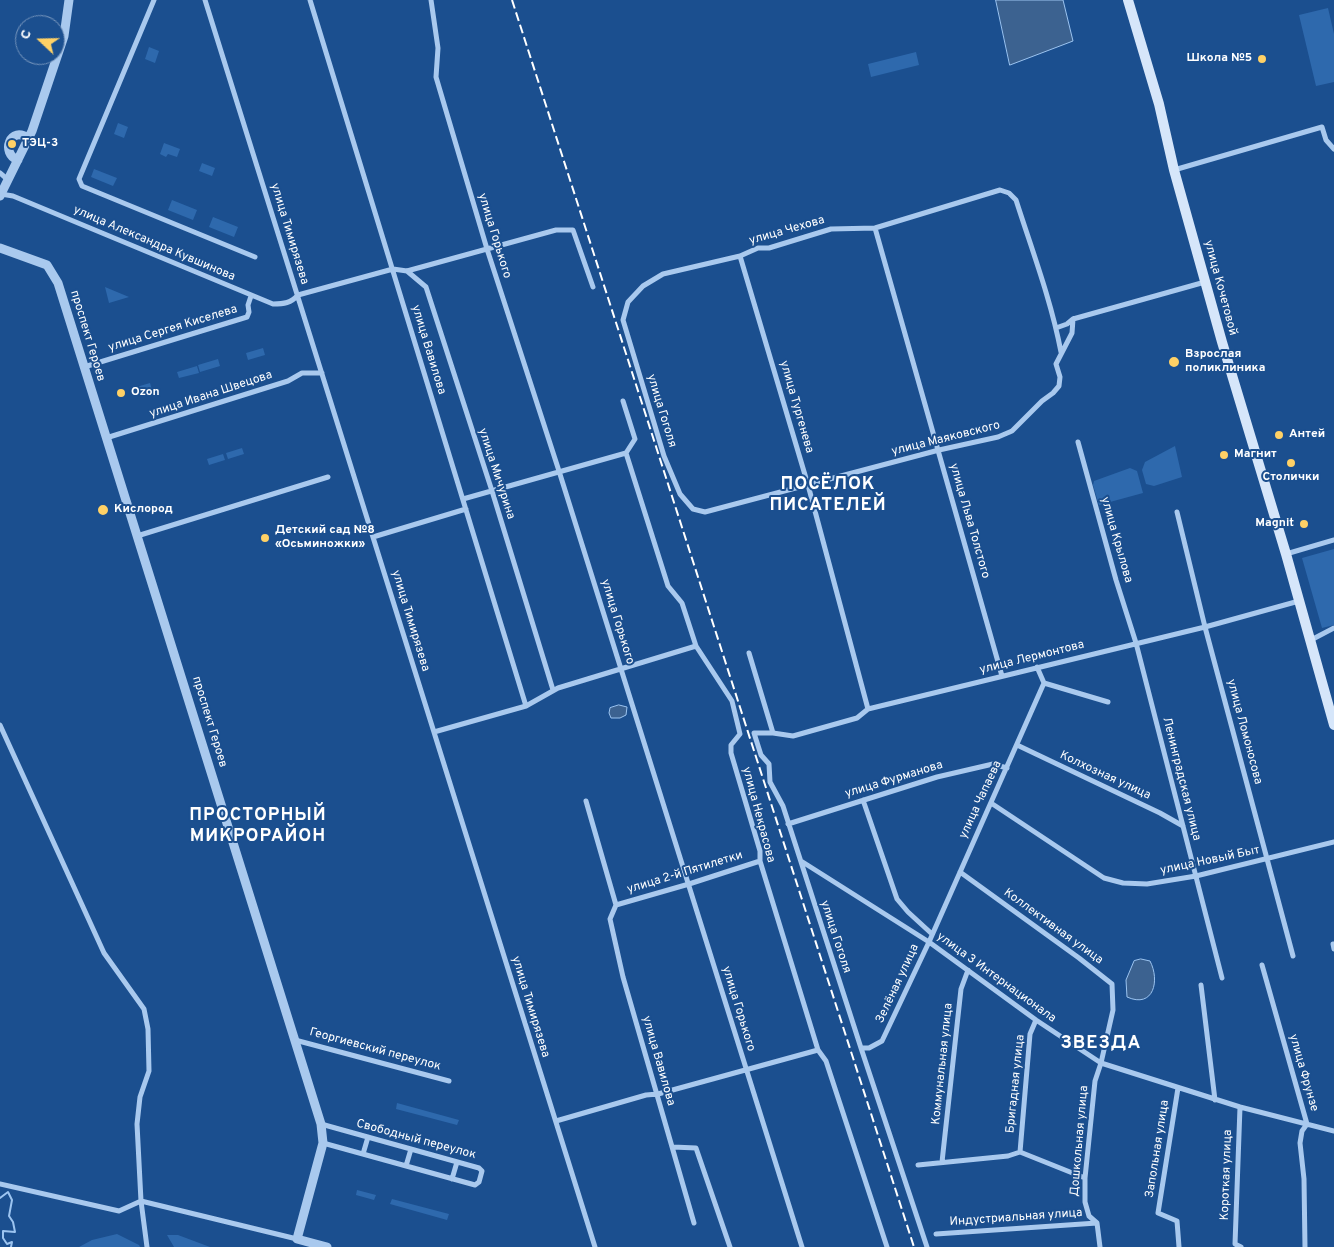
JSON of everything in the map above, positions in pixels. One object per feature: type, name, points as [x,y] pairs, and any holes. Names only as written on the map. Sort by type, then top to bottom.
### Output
[{"type":"main road","name":"улица Кочетовой","points":[[1128,0],[1159,104],[1174,170],[1334,725]]},
{"type":"street","points":[[0,195],[4,176],[18,160],[29,139],[64,36],[69,0]]},
{"type":"street","points":[[154,0],[79,179],[82,186],[255,257]]},
{"type":"street","name":"улица Тимирязева","points":[[206,0],[595,1247]]},
{"type":"street","name":"улица Вавилова","points":[[310,0],[526,706]]},
{"type":"street","name":"улица Горького","points":[[431,0],[438,48],[436,77],[487,249],[560,471],[802,1247]]},
{"type":"street","points":[[1174,170],[1322,127],[1326,140],[1334,149]]},
{"type":"street","points":[[18,160],[10,157],[8,154],[7,142],[17,134],[29,139]]},
{"type":"street","name":"улица Чехова","points":[[628,302],[643,286],[663,274],[740,256],[758,248],[769,248],[831,228],[875,228],[1000,190],[1009,193],[1016,200],[1056,328]]},
{"type":"street","name":"улица Александра Кувшинова","points":[[0,195],[13,196],[273,304],[283,304],[293,301],[298,295],[392,269]]},
{"type":"street","name":"улица Льва Толстого","points":[[875,228],[1002,676]]},
{"type":"street","points":[[392,269],[407,272],[556,230],[573,230],[593,287]]},
{"type":"street","name":"проспект Героев","points":[[0,248],[47,265],[58,283],[321,1124],[323,1143],[297,1239]]},
{"type":"street","name":"улица Тургенева","points":[[740,256],[808,484],[868,709]]},
{"type":"street","name":"улица Мичурина","points":[[407,272],[426,287],[492,491],[553,690]]},
{"type":"street","points":[[1061,352],[1056,328],[1067,324],[1073,319],[1206,282]]},
{"type":"street","name":"улица Сергея Киселева","points":[[84,366],[247,316],[249,312],[248,305],[252,296]]},
{"type":"street","name":"улица Гоголя","points":[[628,302],[623,320],[664,456],[680,494],[693,508],[705,512]]},
{"type":"street","name":"улица Маяковского","points":[[705,512],[1012,432],[1042,401],[1053,394],[1059,386],[1060,377],[1056,364],[1072,333],[1073,319]]},
{"type":"street","name":"улица Ивана Швецова","points":[[106,438],[288,381],[302,373],[322,373]]},
{"type":"street","points":[[463,499],[626,453],[635,439],[623,400]]},
{"type":"street","name":"улица Крылова","points":[[1078,442],[1116,580],[1136,643]]},
{"type":"street","name":"улица Некрасова","points":[[626,453],[668,586],[682,603],[696,646],[732,701],[740,734],[731,745],[731,753],[760,851],[760,861],[818,1050],[826,1061],[887,1247]]},
{"type":"street","points":[[137,536],[328,477]]},
{"type":"street","points":[[373,537],[466,509]]},
{"type":"street","name":"улица Ломоносова","points":[[1178,512],[1205,626],[1293,956]]},
{"type":"street","points":[[1286,554],[1334,540]]},
{"type":"street","name":"улица Лермонтова","points":[[773,733],[793,736],[857,718],[868,709],[1205,626],[1298,601]]},
{"type":"street","points":[[1310,640],[1334,628]]},
{"type":"street","name":"Ленинградская улица","points":[[1136,643],[1222,978]]},
{"type":"street","points":[[434,732],[526,706],[553,690],[696,646]]},
{"type":"street","points":[[749,653],[773,733]]},
{"type":"street","points":[[1038,667],[1044,683],[1108,702]]},
{"type":"street","name":"улица Чапаева","points":[[929,942],[1044,683]]},
{"type":"street","points":[[0,725],[104,953],[144,1009],[148,1029],[149,1071],[140,1097],[137,1124],[147,1247]]},
{"type":"street","name":"улица Гоголя","points":[[773,733],[754,733],[761,755],[769,764],[770,782],[783,806],[927,1247]]},
{"type":"street","name":"Колхозная улица","points":[[1017,745],[1160,813],[1183,826]]},
{"type":"street","name":"улица Фурманова","points":[[788,824],[937,777],[993,764],[1007,768]]},
{"type":"street","points":[[586,800],[616,905]]},
{"type":"street","points":[[863,800],[897,899],[932,934]]},
{"type":"street","name":"улица Новый Быт","points":[[991,803],[1104,878],[1123,883],[1147,884],[1196,876],[1334,842]]},
{"type":"street","name":"улица 2-й Пятилетки","points":[[616,905],[760,861]]},
{"type":"street","name":"улица 3 Интернационала","points":[[800,861],[929,942],[1036,1020],[1101,1063],[1240,1108],[1334,1131]]},
{"type":"street","name":"Коллективная улица","points":[[960,872],[1112,984],[1113,1010]]},
{"type":"street","name":"улица Вавилова","points":[[616,905],[610,919],[623,977],[694,1223]]},
{"type":"street","name":"Зелёная улица","points":[[861,1048],[869,1048],[882,1041],[929,942]]},
{"type":"street","name":"улица Фрунзе","points":[[1262,965],[1308,1124],[1302,1131],[1300,1143],[1304,1178],[1305,1247]]},
{"type":"street","name":"Коммунальная улица","points":[[942,1162],[961,989],[968,970]]},
{"type":"street","points":[[1201,985],[1215,1100]]},
{"type":"street","name":"Дошкольная улица","points":[[1100,1247],[1097,1223],[1089,1216],[1085,1202],[1085,1178],[1094,1081],[1101,1063],[1113,1010]]},
{"type":"street","name":"Бригадная улица","points":[[1020,1152],[1030,1034],[1036,1020]]},
{"type":"street","name":"Георгиевский переулок","points":[[295,1040],[449,1080]]},
{"type":"street","points":[[556,1121],[646,1095],[658,1094],[818,1050]]},
{"type":"street","name":"Запольная улица","points":[[1178,1088],[1158,1212],[1177,1222],[1179,1247]]},
{"type":"street","name":"Короткая улица","points":[[1240,1108],[1235,1244],[1241,1247]]},
{"type":"street","name":"Свободный переулок","points":[[321,1124],[479,1168],[482,1171],[479,1182],[475,1185],[323,1143]]},
{"type":"street","points":[[363,1154],[368,1137]]},
{"type":"street","points":[[672,1147],[696,1148],[730,1247]]},
{"type":"street","points":[[406,1166],[411,1149]]},
{"type":"street","points":[[918,1165],[1008,1156],[1020,1152],[1085,1178]]},
{"type":"street","points":[[452,1178],[457,1162]]},
{"type":"street","points":[[0,1184],[118,1210],[142,1201],[327,1247]]},
{"type":"street","name":"Индустриальная улица","points":[[936,1234],[1097,1223]]},
{"type":"shaded area","points":[[996,0],[1063,0],[1073,41],[1010,65]]},
{"type":"shaded area","points":[[1328,8],[1334,34],[1334,82],[1316,86],[1299,15]]},
{"type":"shaded area","points":[[149,47],[159,51],[155,63],[145,59]]},
{"type":"shaded area","points":[[916,52],[919,65],[871,77],[868,64]]},
{"type":"shaded area","points":[[118,123],[128,127],[124,138],[114,134]]},
{"type":"shaded area","points":[[164,143],[180,149],[177,157],[168,154],[166,157],[160,154]]},
{"type":"shaded area","points":[[202,163],[215,168],[212,176],[199,171]]},
{"type":"shaded area","points":[[94,169],[117,178],[113,186],[91,177]]},
{"type":"shaded area","points":[[172,200],[197,210],[193,220],[168,210]]},
{"type":"shaded area","points":[[213,217],[238,227],[234,237],[209,227]]},
{"type":"shaded area","points":[[105,287],[129,297],[109,303]]},
{"type":"shaded area","points":[[263,348],[265,355],[248,360],[246,353]]},
{"type":"shaded area","points":[[218,359],[220,366],[200,372],[198,365]]},
{"type":"shaded area","points":[[197,366],[199,373],[179,378],[177,372]]},
{"type":"shaded area","points":[[150,383],[152,390],[135,394],[133,388]]},
{"type":"shaded area","points":[[1175,446],[1182,477],[1154,486],[1146,484],[1142,470],[1145,462]]},
{"type":"shaded area","points":[[242,448],[244,454],[228,459],[226,453]]},
{"type":"shaded area","points":[[223,454],[225,460],[209,465],[207,459]]},
{"type":"shaded area","points":[[1130,468],[1137,471],[1143,493],[1099,505],[1093,485],[1094,481]]},
{"type":"shaded area","points":[[1334,549],[1334,625],[1322,628],[1302,558]]},
{"type":"shaded area","points":[[619,705],[627,707],[626,715],[620,718],[611,718],[610,708]]},
{"type":"shaded area","points":[[1141,959],[1150,961],[1153,968],[1154,984],[1149,996],[1136,1000],[1127,997],[1126,980],[1134,961]]},
{"type":"shaded area","points":[[397,1103],[459,1120],[457,1125],[396,1109]]},
{"type":"shaded area","points":[[357,1190],[376,1195],[374,1200],[356,1195]]},
{"type":"shaded area","points":[[392,1199],[449,1214],[447,1220],[390,1204]]},
{"type":"shaded area","points":[[117,1234],[140,1247],[79,1247],[92,1240]]},
{"type":"shaded area","points":[[167,1235],[178,1235],[210,1247],[174,1247]]},
{"type":"waterway","points":[[0,1198],[8,1192],[12,1200],[9,1216],[13,1222],[15,1232],[3,1231],[3,1238],[7,1244],[12,1242],[11,1247]]},
{"type":"railway","points":[[512,0],[914,1247]]},
{"type":"place","name":"Школа №5","points":[[1262,59]]},
{"type":"place","name":"ТЭЦ-3","points":[[12,144]]},
{"type":"place","name":"Взрослая поликлиника","points":[[1174,362]]},
{"type":"place","name":"Ozon","points":[[121,393]]},
{"type":"place","name":"Антей","points":[[1279,435]]},
{"type":"place","name":"Магнит","points":[[1224,455]]},
{"type":"place","name":"Столички","points":[[1291,463]]},
{"type":"place","name":"Кислород","points":[[103,510]]},
{"type":"place","name":"Magnit","points":[[1304,524]]},
{"type":"place","name":"Детский сад №8 «Осьминожки»","points":[[265,538]]},
{"type":"district","name":"ПОСЁЛОК ПИСАТЕЛЕЙ","points":[[828,495]]},
{"type":"district","name":"ПРОСТОРНЫЙ МИКРОРАЙОН","points":[[258,826]]},
{"type":"district","name":"ЗВЕЗДА","points":[[1101,1044]]}]
